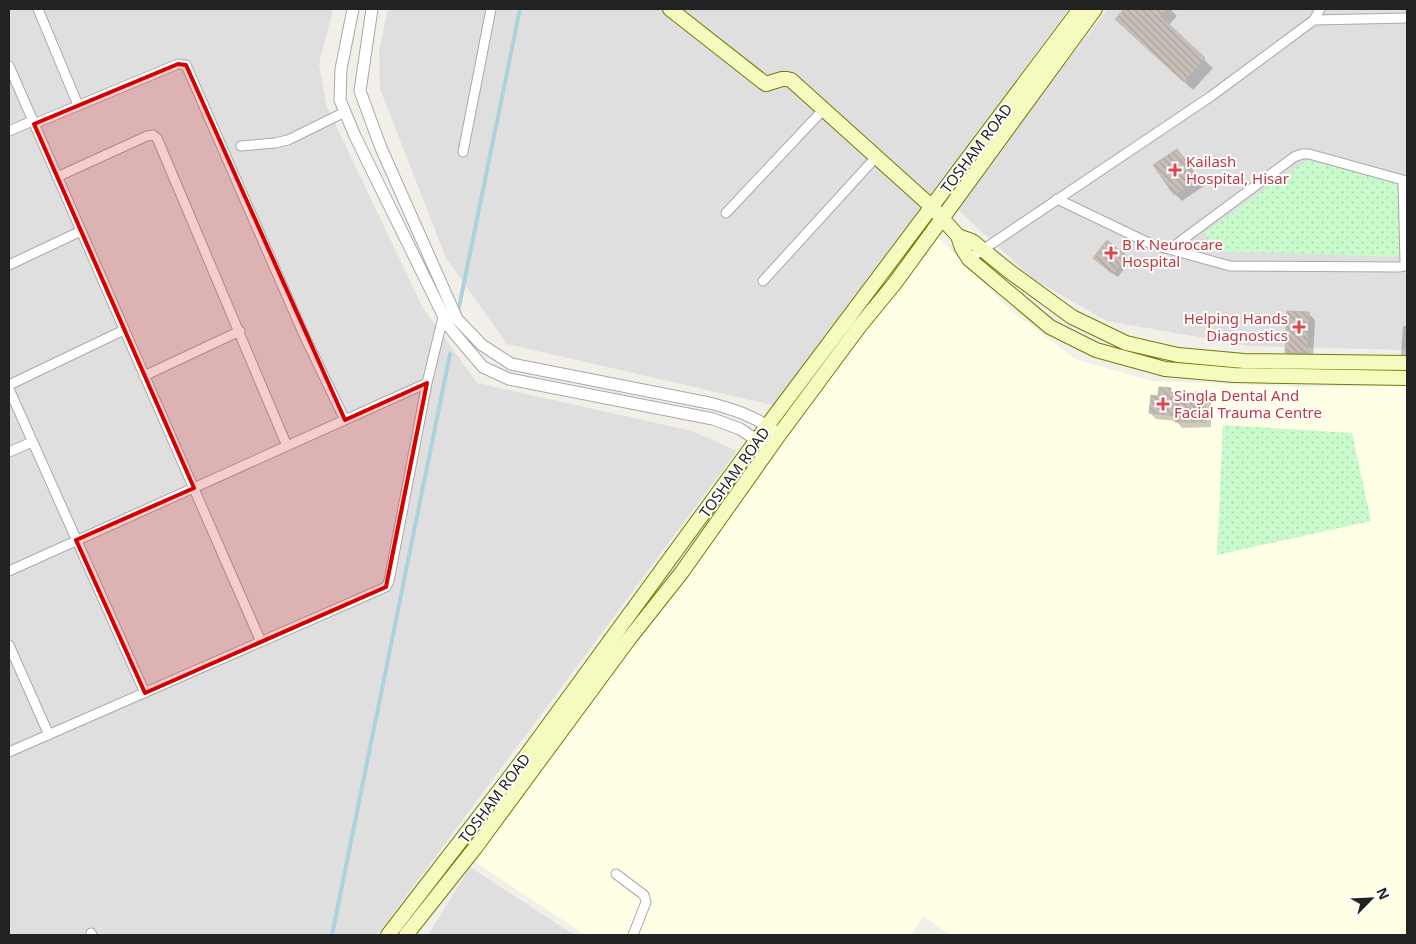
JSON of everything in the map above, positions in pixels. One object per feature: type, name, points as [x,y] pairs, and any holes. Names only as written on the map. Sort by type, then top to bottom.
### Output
[{"type":"main road","points":[[670,9],[766,84],[787,78],[791,80],[932,206],[958,236],[962,248],[969,259],[1050,328],[1096,350],[1165,368],[1234,375],[1407,378]]},
{"type":"main road","name":"TOSHAM ROAD","points":[[388,935],[526,756],[767,426],[1080,9]]},
{"type":"main road","name":"TOSHAM ROAD","points":[[406,935],[475,848],[629,639],[682,572],[779,435],[859,327],[895,283],[1095,9]]},
{"type":"main road","points":[[958,236],[972,240],[1025,283],[1072,316],[1126,343],[1178,355],[1244,361],[1407,363]]},
{"type":"main road","points":[[1013,297],[1025,283]]},
{"type":"street","points":[[38,9],[78,105]]},
{"type":"street","points":[[353,9],[340,69],[340,100],[355,136],[443,316],[449,327],[483,367],[509,379],[713,419],[740,429],[770,449]]},
{"type":"street","points":[[372,9],[360,91],[381,148],[458,319],[482,345],[511,364],[733,409],[756,418],[779,435]]},
{"type":"street","points":[[464,152],[491,9]]},
{"type":"street","points":[[969,259],[1210,97],[1314,20],[1320,9]]},
{"type":"street","points":[[1314,20],[1407,18]]},
{"type":"street","points":[[9,131],[178,64],[186,65],[304,335],[344,420]]},
{"type":"street","points":[[9,66],[261,642]]},
{"type":"street","points":[[726,213],[823,110]]},
{"type":"street","points":[[240,146],[288,140],[345,112]]},
{"type":"street","points":[[57,177],[147,136],[153,135],[158,138],[287,446]]},
{"type":"street","points":[[1057,199],[1151,244],[1230,266],[1399,267],[1404,266],[1403,180],[1318,156],[1302,154],[1294,157],[1170,249]]},
{"type":"street","points":[[763,281],[877,156]]},
{"type":"street","points":[[9,265],[81,231]]},
{"type":"street","points":[[9,752],[386,587],[389,581],[427,383],[447,296]]},
{"type":"street","points":[[9,385],[124,330]]},
{"type":"street","points":[[144,376],[240,331]]},
{"type":"street","points":[[9,571],[427,383]]},
{"type":"street","points":[[9,389],[144,693]]},
{"type":"street","points":[[9,452],[32,442]]},
{"type":"street","points":[[9,646],[49,735]]},
{"type":"street","points":[[616,874],[646,898],[633,935]]},
{"type":"highlighted area","points":[[178,64],[186,65],[345,420],[427,383],[386,587],[145,693],[76,540],[194,488],[34,124]]},
{"type":"shaded area","points":[[9,9],[333,9],[319,64],[327,107],[423,308],[477,383],[692,431],[737,451],[377,935],[9,935]]},
{"type":"shaded area","points":[[388,9],[1069,9],[777,406],[507,344],[446,258],[380,89],[379,51]]},
{"type":"shaded area","points":[[1108,9],[1407,9],[1407,350],[1249,346],[1107,321],[1033,279],[954,206]]},
{"type":"shaded area","points":[[936,235],[1013,312],[1077,360],[1153,381],[1301,387],[1407,386],[1407,935],[950,935],[923,916],[911,935],[586,935],[473,861],[854,343]]},
{"type":"shaded area","points":[[470,867],[574,935],[428,935]]},
{"type":"green space","points":[[1307,160],[1399,183],[1399,257],[1212,251],[1205,232]]},
{"type":"green space","points":[[1223,425],[1352,433],[1371,521],[1217,555]]},
{"type":"building","points":[[1124,9],[1167,9],[1160,16],[1205,58],[1184,82],[1115,19]]},
{"type":"building","points":[[1177,149],[1198,179],[1174,195],[1153,165]]},
{"type":"building","points":[[1107,240],[1127,256],[1113,274],[1093,258]]},
{"type":"building","points":[[1287,311],[1309,312],[1307,353],[1285,353]]},
{"type":"building","points":[[1159,387],[1171,388],[1170,393],[1205,392],[1206,422],[1175,422],[1175,416],[1149,413],[1151,395],[1158,396]]},
{"type":"waterway","points":[[458,312],[520,9]]},
{"type":"waterway","points":[[332,935],[450,354]]},
{"type":"place","name":"Kailash Hospital, Hisar","points":[[1175,170]]},
{"type":"place","name":"B K Neurocare Hospital","points":[[1111,253]]},
{"type":"place","name":"Helping Hands Diagnostics","points":[[1299,327]]},
{"type":"place","name":"Singla Dental And Facial Trauma Centre","points":[[1163,404]]}]
